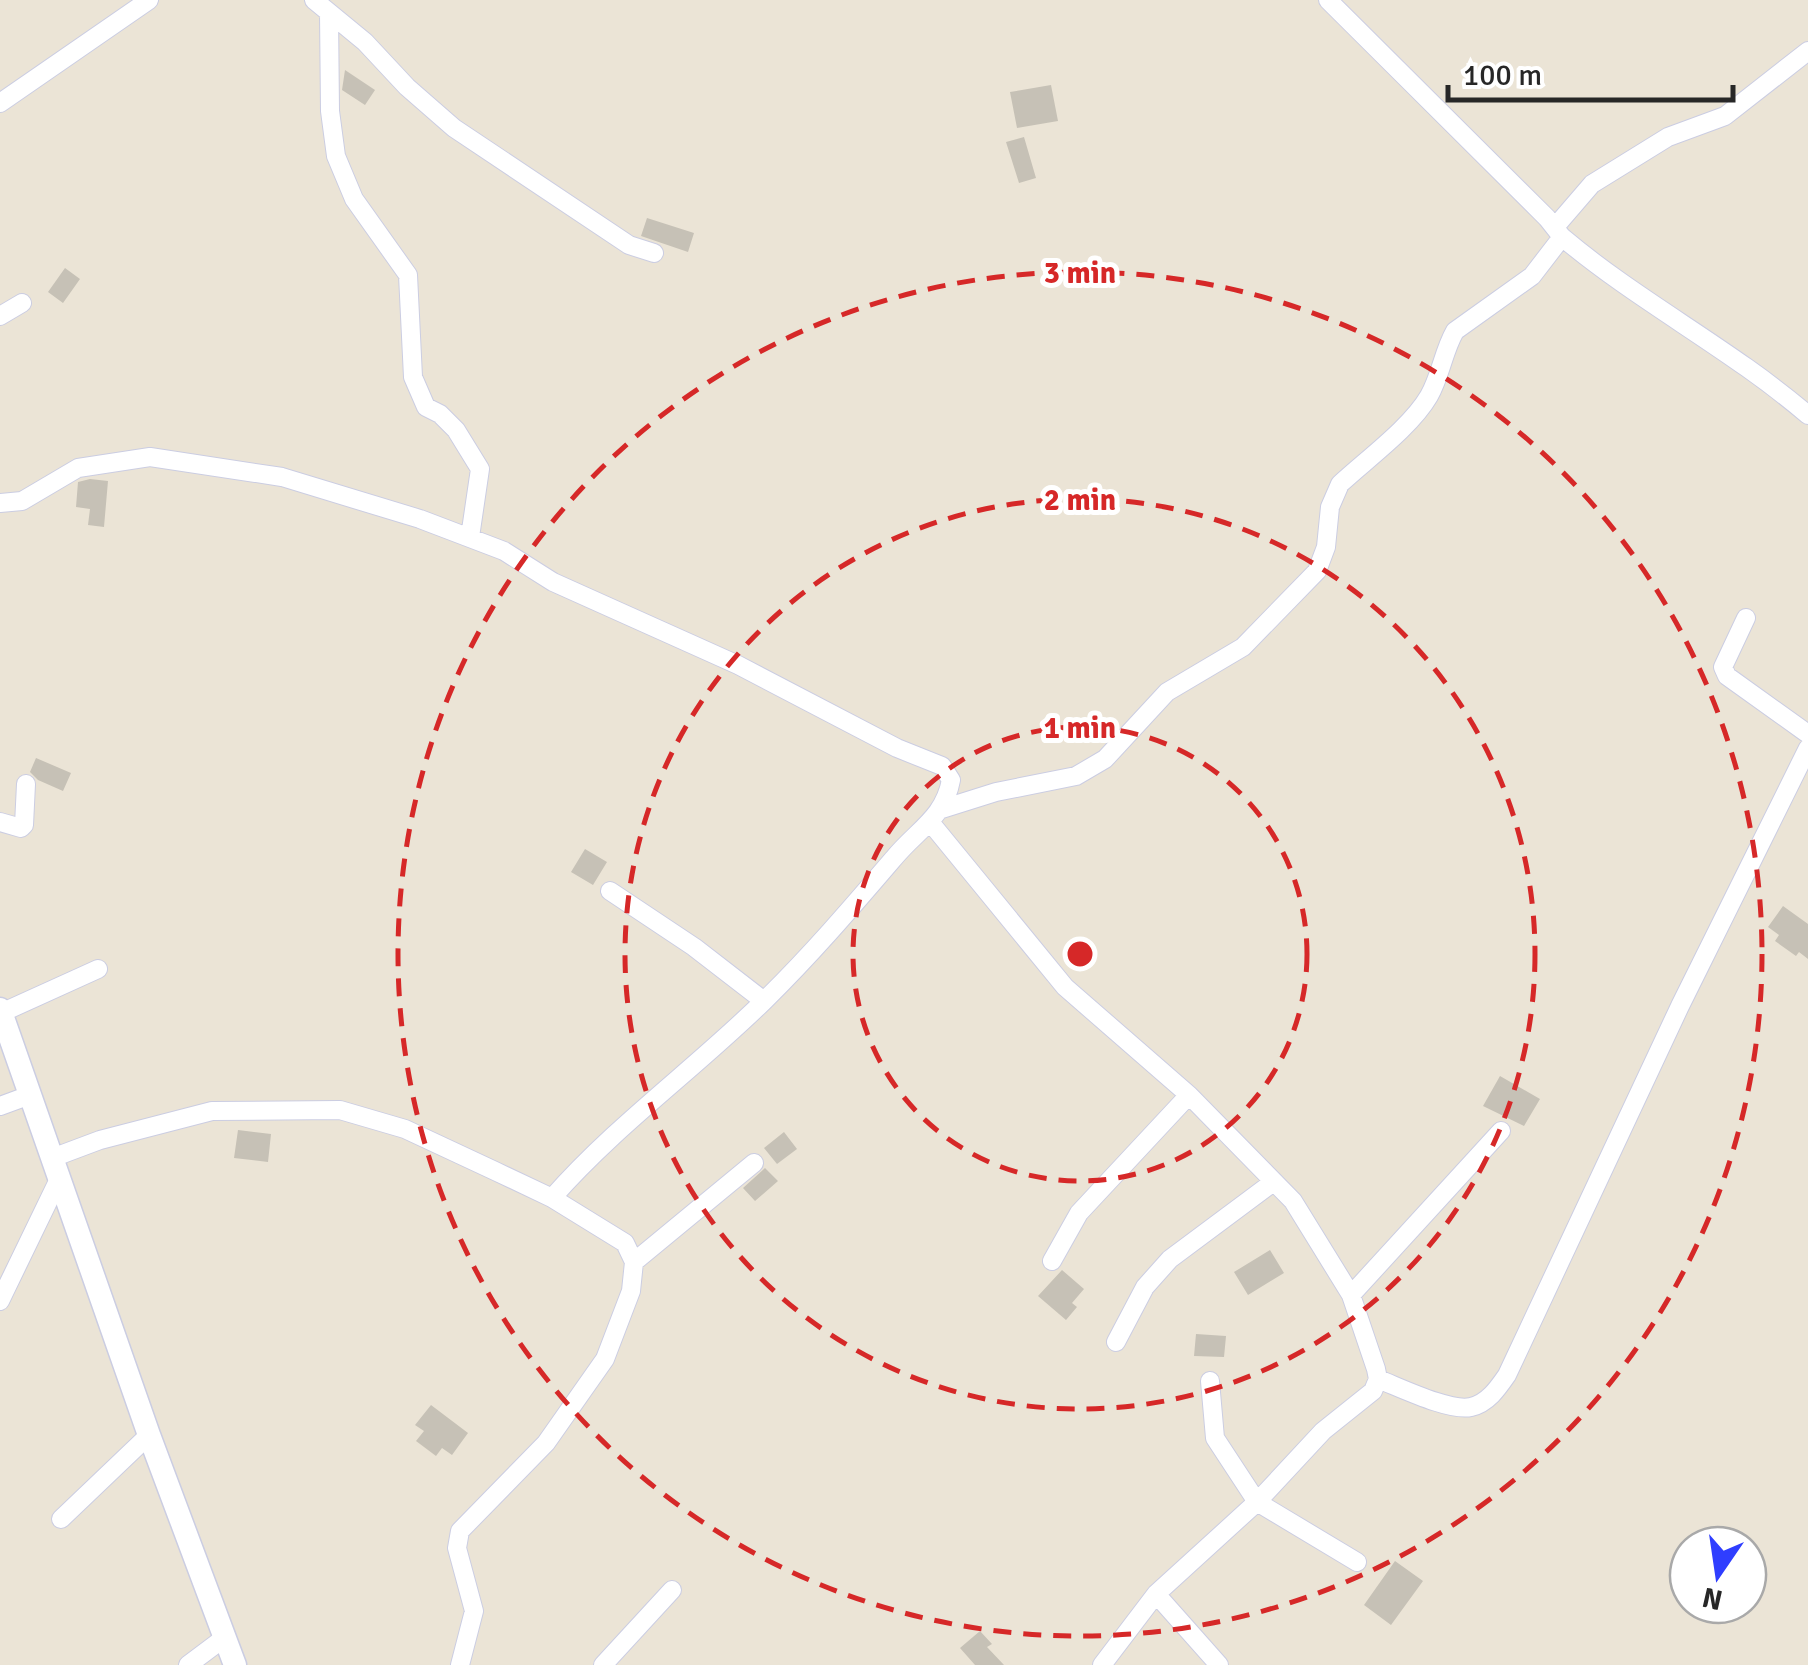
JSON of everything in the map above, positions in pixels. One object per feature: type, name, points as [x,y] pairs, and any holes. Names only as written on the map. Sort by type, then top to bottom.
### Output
[{"type":"street","points":[[0,104],[149,0]]},
{"type":"street","points":[[314,0],[454,128],[629,245],[654,253]]},
{"type":"street","points":[[1328,0],[1559,232],[1606,274],[1781,392],[1808,415]]},
{"type":"street","points":[[330,12],[330,111],[336,156],[354,199],[408,275],[413,377],[426,408],[440,414],[456,430],[480,469],[470,537]]},
{"type":"street","points":[[552,1198],[582,1163],[764,1001],[836,926],[911,838],[936,816],[996,792],[1076,776],[1105,759],[1166,692],[1243,647],[1317,571],[1326,548],[1330,507],[1340,484],[1426,402],[1438,381],[1455,331],[1532,276],[1592,184],[1668,137],[1725,116],[1808,51]]},
{"type":"street","points":[[0,316],[22,303]]},
{"type":"street","points":[[0,502],[22,500],[78,468],[150,457],[282,477],[470,537],[504,551],[553,582],[738,665],[897,748],[942,766],[951,780],[936,816]]},
{"type":"street","points":[[1746,618],[1723,666],[1727,676],[1808,734]]},
{"type":"street","points":[[1378,1379],[1447,1404],[1470,1408],[1492,1396],[1506,1375],[1808,748]]},
{"type":"street","points":[[0,822],[24,826],[26,784]]},
{"type":"street","points":[[936,816],[1066,988],[1189,1094],[1293,1201],[1351,1295],[1378,1379],[1372,1391],[1323,1431],[1258,1502],[1156,1594],[1102,1665]]},
{"type":"street","points":[[610,891],[694,946],[764,1001]]},
{"type":"street","points":[[98,970],[1,1011],[149,1435],[235,1665]]},
{"type":"street","points":[[1052,1261],[1078,1213],[1189,1094]]},
{"type":"street","points":[[0,1106],[30,1095]]},
{"type":"street","points":[[0,1301],[56,1168],[100,1140],[212,1111],[340,1110],[405,1129],[552,1198],[625,1243],[634,1262],[630,1291],[605,1359],[546,1443],[460,1531],[457,1548],[474,1611],[460,1665]]},
{"type":"street","points":[[1351,1295],[1500,1131]]},
{"type":"street","points":[[634,1262],[754,1163]]},
{"type":"street","points":[[1116,1342],[1145,1287],[1170,1259],[1272,1183]]},
{"type":"street","points":[[1210,1381],[1215,1438],[1258,1502],[1357,1562]]},
{"type":"street","points":[[62,1519],[74,1503],[149,1435]]},
{"type":"street","points":[[602,1665],[672,1590]]},
{"type":"street","points":[[1156,1594],[1219,1665]]},
{"type":"street","points":[[188,1665],[224,1638]]},
{"type":"building","points":[[345,70],[375,90],[365,105],[342,90]]},
{"type":"building","points":[[1051,85],[1058,121],[1017,128],[1010,92]]},
{"type":"building","points":[[1024,137],[1036,178],[1019,183],[1006,142]]},
{"type":"building","points":[[647,218],[694,233],[688,252],[641,236]]},
{"type":"building","points":[[65,268],[80,279],[63,303],[48,292]]},
{"type":"building","points":[[108,481],[104,527],[88,525],[90,509],[76,507],[78,482]]},
{"type":"building","points":[[36,758],[71,773],[63,791],[30,772]]},
{"type":"building","points":[[585,849],[607,862],[593,885],[571,872]]},
{"type":"building","points":[[1783,906],[1808,924],[1808,959],[1799,952],[1796,956],[1775,941],[1779,935],[1768,927]]},
{"type":"building","points":[[1500,1076],[1540,1099],[1524,1126],[1483,1106]]},
{"type":"building","points":[[238,1130],[271,1134],[268,1162],[234,1158]]},
{"type":"building","points":[[784,1132],[797,1149],[777,1164],[764,1148]]},
{"type":"building","points":[[765,1168],[778,1181],[755,1201],[743,1188]]},
{"type":"building","points":[[1270,1250],[1284,1273],[1248,1295],[1234,1272]]},
{"type":"building","points":[[1062,1270],[1084,1289],[1072,1303],[1077,1307],[1066,1320],[1038,1296]]},
{"type":"building","points":[[1196,1334],[1226,1336],[1224,1357],[1194,1356]]},
{"type":"building","points":[[431,1405],[468,1433],[452,1455],[442,1448],[436,1456],[416,1441],[424,1431],[415,1425]]},
{"type":"building","points":[[1395,1561],[1423,1581],[1391,1625],[1364,1605]]},
{"type":"building","points":[[980,1631],[992,1644],[987,1647],[1004,1665],[975,1665],[960,1648]]}]
